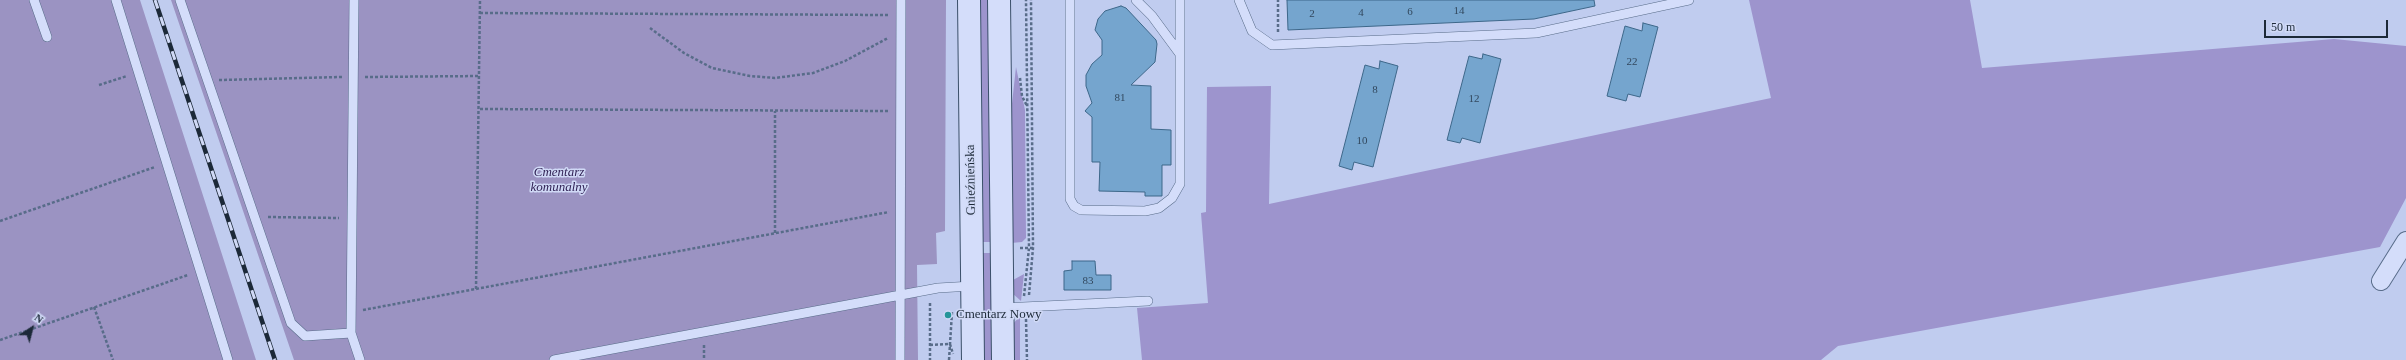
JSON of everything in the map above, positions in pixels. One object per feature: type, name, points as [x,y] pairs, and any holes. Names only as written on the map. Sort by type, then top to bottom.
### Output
[{"type":"main road","name":"Gnieźnieńska","points":[[969,0],[973,360]]},
{"type":"main road","points":[[999,0],[1020,308],[1002,360]]},
{"type":"street","points":[[2381,281],[2406,241]]},
{"type":"lane","points":[[34,0],[47,37]]},
{"type":"lane","points":[[116,0],[228,360]]},
{"type":"lane","points":[[180,0],[291,323],[305,336],[351,333]]},
{"type":"lane","points":[[354,0],[351,333],[360,360]]},
{"type":"lane","points":[[900,360],[901,0]]},
{"type":"lane","points":[[1070,0],[1070,199],[1074,206],[1080,210],[1145,211],[1159,208],[1172,198],[1180,184],[1180,0]]},
{"type":"lane","points":[[1136,0],[1152,16],[1180,54]]},
{"type":"lane","points":[[1239,0],[1252,31],[1261,39],[1272,45],[1536,33],[1689,0]]},
{"type":"lane","points":[[554,360],[899,295],[929,290],[972,286]]},
{"type":"lane","points":[[1020,308],[1148,301]]},
{"type":"path","points":[[476,289],[480,109],[480,0]]},
{"type":"path","points":[[1023,360],[1020,308],[1028,248],[1026,0]]},
{"type":"path","points":[[1027,360],[1020,308],[1033,248],[1031,0]]},
{"type":"path","points":[[1278,0],[1278,44]]},
{"type":"path","points":[[480,13],[901,15]]},
{"type":"path","points":[[650,28],[684,53],[712,68],[750,76],[776,78],[813,73],[845,61],[884,41],[900,28]]},
{"type":"path","points":[[99,85],[139,72]]},
{"type":"path","points":[[480,109],[900,111]]},
{"type":"path","points":[[775,233],[776,111]]},
{"type":"path","points":[[0,221],[167,163]]},
{"type":"path","points":[[351,313],[900,210]]},
{"type":"path","points":[[255,217],[352,218]]},
{"type":"path","points":[[1028,248],[1033,248]]},
{"type":"path","points":[[0,340],[200,271]]},
{"type":"path","points":[[929,290],[930,360]]},
{"type":"path","points":[[94,307],[113,360]]},
{"type":"path","points":[[930,345],[950,344],[954,360]]},
{"type":"shaded area","points":[[978,0],[990,0],[992,242],[980,242]]},
{"type":"shaded area","points":[[1749,0],[1970,0],[1982,68],[2334,39],[2406,46],[2406,198],[2380,247],[1838,346],[1821,360],[1142,360],[1137,308],[1208,303],[1201,213],[1206,212],[1207,87],[1271,86],[1269,204],[1771,98]]},
{"type":"shaded area","points":[[1016,67],[1025,110],[1026,238],[1022,242],[1011,243],[1009,131]]},
{"type":"shaded area","points":[[981,253],[992,253],[994,360],[982,360]]},
{"type":"shaded area","points":[[1024,274],[1021,301],[1012,293],[1013,280]]},
{"type":"shaded area","points":[[1020,316],[1020,360],[1012,360],[1012,325]]},
{"type":"green space","points":[[0,0],[140,0],[256,360],[0,360]]},
{"type":"green space","name":"Cmentarz komunalny","points":[[171,0],[946,0],[945,231],[936,233],[937,264],[917,265],[918,360],[294,360]]},
{"type":"building","points":[[1287,0],[1594,0],[1595,6],[1534,19],[1288,30]]},
{"type":"building","points":[[1121,6],[1126,8],[1156,40],[1157,44],[1155,62],[1131,85],[1151,86],[1151,129],[1171,130],[1171,165],[1162,165],[1162,196],[1145,196],[1145,192],[1099,191],[1100,162],[1092,162],[1092,117],[1085,111],[1092,103],[1086,86],[1086,75],[1092,64],[1102,55],[1102,40],[1095,30],[1098,19],[1105,11]]},
{"type":"building","points":[[1643,23],[1658,27],[1640,97],[1628,94],[1626,101],[1607,96],[1625,26],[1642,31]]},
{"type":"building","points":[[1483,54],[1501,59],[1480,143],[1462,138],[1460,143],[1447,140],[1469,56],[1482,59]]},
{"type":"building","points":[[1380,61],[1398,66],[1373,167],[1354,162],[1352,170],[1339,166],[1365,65],[1379,69]]},
{"type":"building","points":[[1072,261],[1095,261],[1096,275],[1111,275],[1111,290],[1064,290],[1064,271],[1072,270]]},
{"type":"railway","points":[[155,0],[275,360]]},
{"type":"place","name":"Cmentarz Nowy","points":[[948,315]]}]
